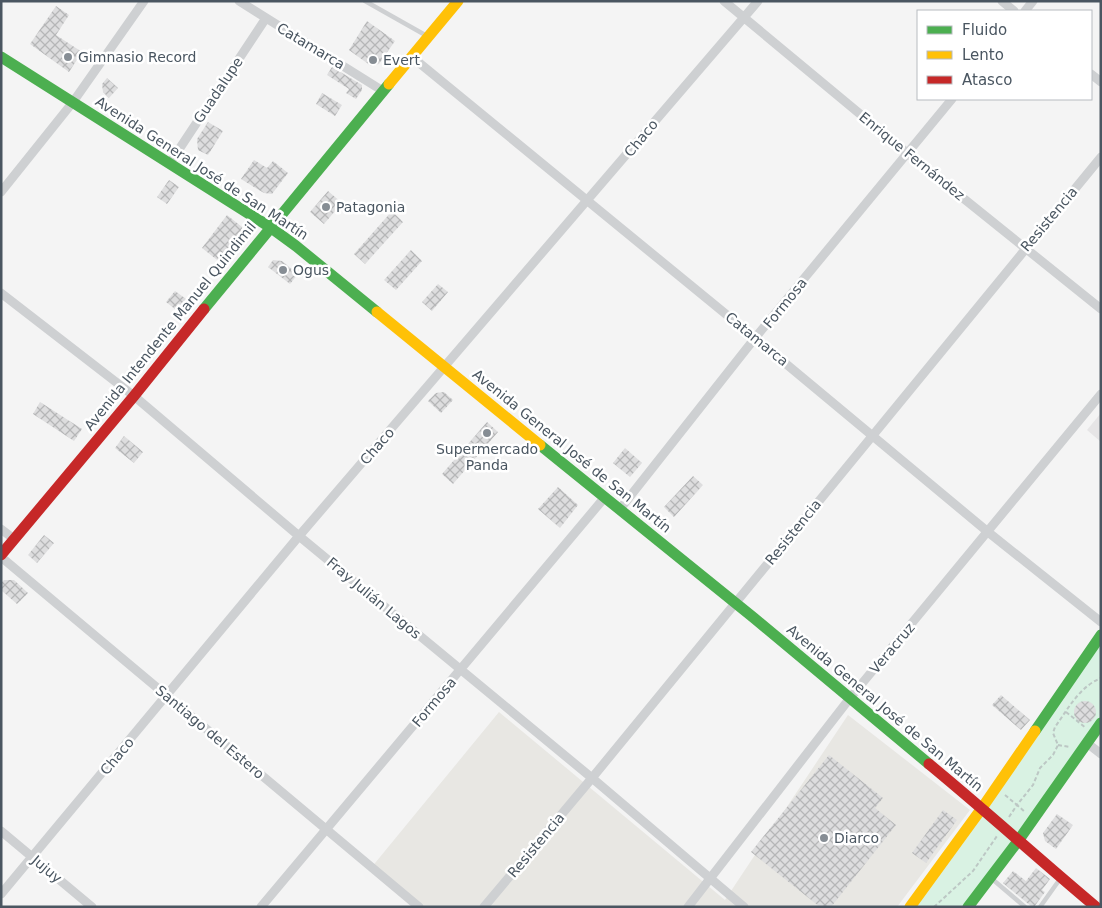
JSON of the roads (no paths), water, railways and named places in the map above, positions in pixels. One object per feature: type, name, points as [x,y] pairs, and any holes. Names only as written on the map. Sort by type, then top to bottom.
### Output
[{"type":"main road","name":"Avenida Intendente Manuel Quindimil","points":[[1,556],[458,1]]},
{"type":"main road","name":"Avenida General José de San Martín","points":[[1,57],[270,227],[296,246],[850,698],[1004,826],[1018,841],[1096,907]]},
{"type":"main road","points":[[910,907],[982,808],[1101,635]]},
{"type":"main road","points":[[968,907],[1018,841],[1101,723]]},
{"type":"street","points":[[1,192],[73,102],[144,1]]},
{"type":"street","name":"Catamarca","points":[[239,1],[383,91]]},
{"type":"street","name":"Enrique Fernández","points":[[724,1],[907,153],[1101,309]]},
{"type":"street","name":"Chaco","points":[[1,894],[299,536],[758,1]]},
{"type":"street","points":[[1002,1],[1013,10]]},
{"type":"street","name":"Guadalupe","points":[[170,163],[266,18]]},
{"type":"street","name":"Catamarca","points":[[412,57],[988,532],[1101,622]]},
{"type":"street","name":"Formosa","points":[[620,509],[755,338],[951,100]]},
{"type":"street","name":"Resistencia","points":[[484,907],[1101,157]]},
{"type":"street","name":"Fray Julián Lagos","points":[[1,293],[134,396],[744,907]]},
{"type":"street","name":"Veracruz","points":[[688,907],[850,698],[1101,394]]},
{"type":"street","name":"Formosa","points":[[261,907],[605,497]]},
{"type":"street","points":[[1,529],[14,539]]},
{"type":"street","name":"Santiago del Estero","points":[[1,556],[419,907]]},
{"type":"street","points":[[1087,743],[1101,754]]},
{"type":"street","name":"Jujuy","points":[[1,831],[92,907]]},
{"type":"lane","points":[[365,1],[428,37]]},
{"type":"lane","points":[[990,877],[1024,907]]},
{"type":"lane","points":[[1040,907],[1061,878]]},
{"type":"place","name":"Gimnasio Record","points":[[68,57]]},
{"type":"place","name":"Evert","points":[[373,60]]},
{"type":"place","name":"Patagonia","points":[[326,207]]},
{"type":"place","name":"Ogus","points":[[283,270]]},
{"type":"place","name":"Supermercado Panda","points":[[487,433]]},
{"type":"place","name":"Diarco","points":[[824,838]]}]
